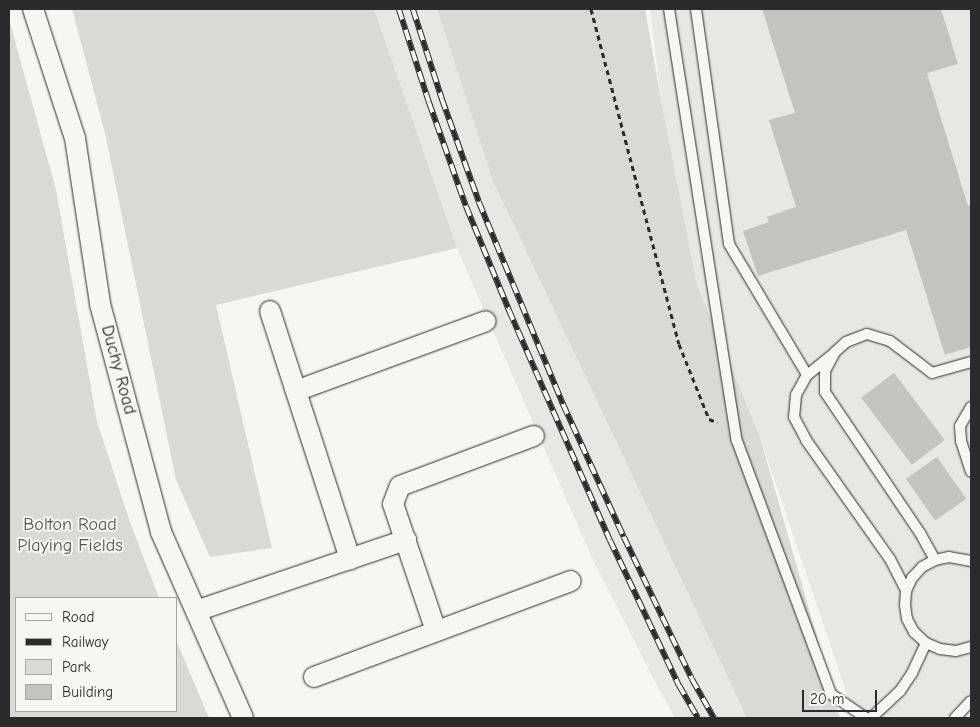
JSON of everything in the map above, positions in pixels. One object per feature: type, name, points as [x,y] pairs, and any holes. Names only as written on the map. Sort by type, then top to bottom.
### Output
[{"type":"street","name":"Duchy Road","points":[[33,9],[75,138],[100,304],[161,532],[243,718]]},
{"type":"street","points":[[270,312],[350,559]]},
{"type":"street","points":[[296,391],[486,321]]},
{"type":"street","points":[[436,631],[393,504],[400,486],[534,436]]},
{"type":"street","points":[[196,611],[406,540]]},
{"type":"street","points":[[314,677],[572,581]]},
{"type":"lane","points":[[669,9],[734,428],[831,694],[866,718]]},
{"type":"lane","points":[[696,9],[729,244],[807,375]]},
{"type":"lane","points":[[906,591],[890,559],[806,440],[794,417],[796,395],[807,375],[846,342],[867,334],[890,341],[932,374],[971,362]]},
{"type":"lane","points":[[835,352],[825,371],[825,392],[920,533],[935,560]]},
{"type":"lane","points":[[971,407],[960,426],[960,440],[971,471]]},
{"type":"lane","points":[[971,561],[949,557],[935,560],[922,568],[912,578],[906,591],[905,605],[907,619],[914,632],[926,643],[940,649],[956,650],[971,647]]},
{"type":"lane","points":[[871,718],[900,691],[912,673],[926,643]]},
{"type":"lane","points":[[955,718],[971,701]]},
{"type":"path","points":[[591,9],[679,344],[709,419],[734,428]]},
{"type":"shaded area","points":[[374,9],[437,9],[493,181],[747,718],[675,718],[651,674],[592,558],[457,248]]},
{"type":"shaded area","points":[[650,9],[971,9],[971,718],[855,718],[760,437],[697,285],[661,100]]},
{"type":"green space","points":[[72,9],[374,9],[457,248],[216,305],[272,548],[210,557],[176,480],[105,133]]},
{"type":"green space","points":[[437,9],[645,9],[697,285],[760,437],[840,718],[747,718],[493,181]]},
{"type":"green space","name":"Bolton Road Playing Fields","points":[[9,19],[56,190],[97,422],[130,522],[159,597],[15,597],[15,712],[178,712],[178,645],[209,718],[9,718]]},
{"type":"building","points":[[762,9],[941,9],[958,64],[927,73],[968,206],[971,205],[971,347],[945,355],[906,230],[758,276],[743,231],[769,222],[767,217],[796,207],[769,120],[795,113]]},
{"type":"building","points":[[894,373],[945,440],[912,465],[861,398]]},
{"type":"building","points":[[937,457],[966,499],[935,521],[906,479]]},
{"type":"railway","points":[[399,9],[429,102],[466,206],[509,310],[610,540],[679,685],[698,718]]},
{"type":"railway","points":[[413,9],[442,99],[479,202],[563,404],[692,679],[714,718]]}]
